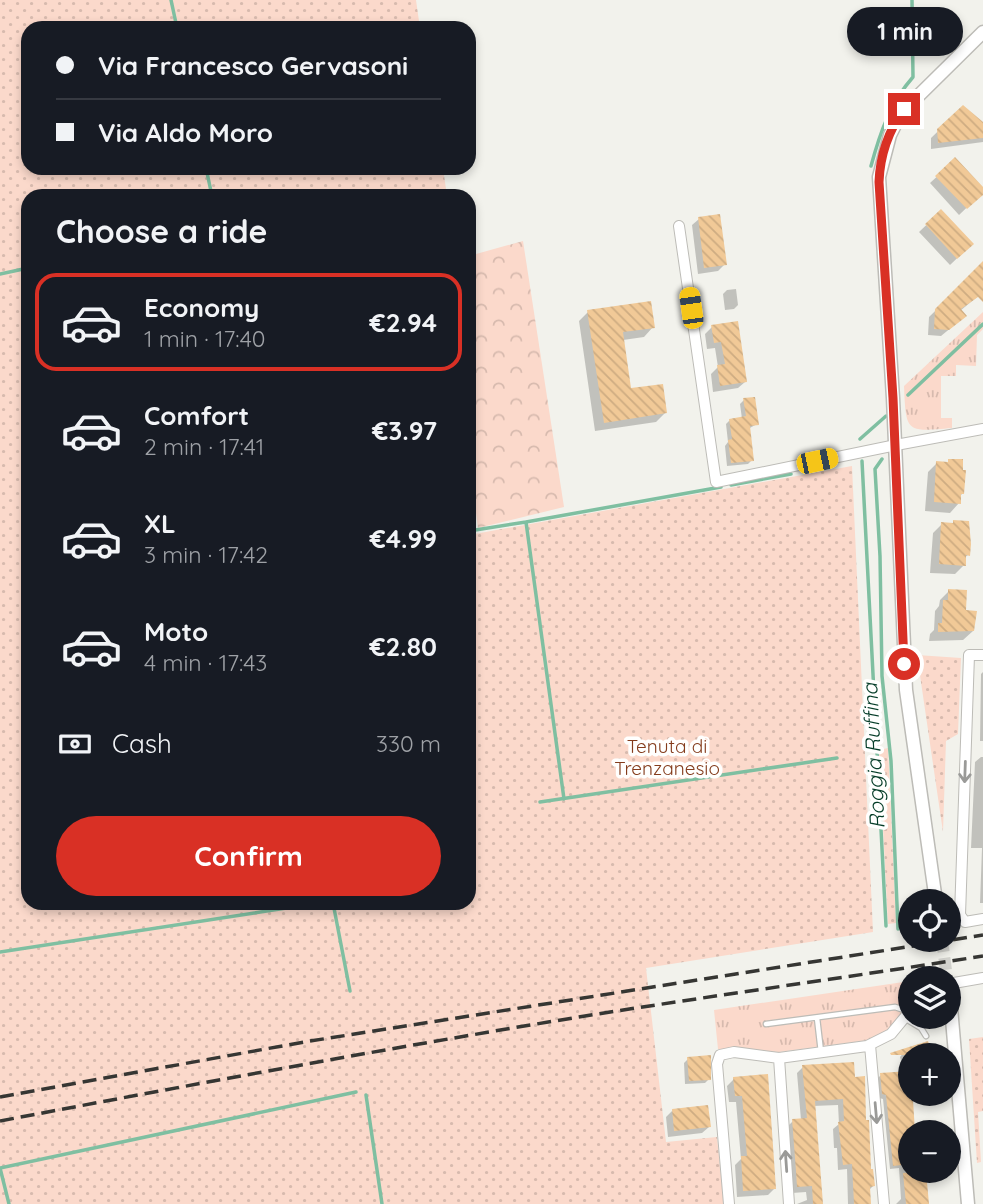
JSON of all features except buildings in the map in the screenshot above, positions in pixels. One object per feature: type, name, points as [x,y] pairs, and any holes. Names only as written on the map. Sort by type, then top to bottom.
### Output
[{"type":"street","points":[[934,889],[905,690],[896,444],[879,188],[880,168],[892,129],[904,109],[983,32]]},
{"type":"street","points":[[679,226],[716,482],[896,444],[983,429]]},
{"type":"street","points":[[983,655],[968,654],[962,730],[960,915],[965,922],[983,919]]},
{"type":"street","points":[[961,986],[983,978]]},
{"type":"street","points":[[729,1204],[718,1057],[732,1051],[779,1058],[870,1045],[891,1034],[898,1026]]},
{"type":"street","points":[[952,1029],[968,1204]]},
{"type":"street","points":[[870,1045],[884,1204]]},
{"type":"street","points":[[779,1058],[789,1204]]},
{"type":"lane","points":[[766,1024],[898,1009]]},
{"type":"lane","points":[[817,1018],[822,1053]]},
{"type":"lane","points":[[922,1029],[926,1036]]},
{"type":"green space","name":"Tenuta di Trenzanesio","points":[[0,0],[416,0],[419,21],[21,21],[21,175],[444,175],[446,189],[21,189],[21,910],[476,910],[476,534],[852,466],[873,932],[646,968],[666,1142],[717,1137],[724,1204],[0,1204]]},
{"type":"green space","points":[[523,241],[564,507],[478,528],[476,513],[476,254]]},
{"type":"green space","points":[[983,312],[983,329],[977,335],[976,366],[956,365],[956,376],[941,376],[941,418],[952,418],[952,428],[925,430],[911,426],[906,413],[904,386]]},
{"type":"green space","points":[[917,655],[961,658],[958,734],[946,741],[943,832]]},
{"type":"green space","points":[[888,748],[896,923],[888,924],[879,750]]},
{"type":"green space","points":[[898,983],[898,1019],[891,1028],[870,1040],[779,1052],[718,1049],[714,1010]]},
{"type":"green space","points":[[983,1037],[983,1111],[978,1112],[981,1162],[977,1163],[969,1039]]},
{"type":"waterway","points":[[171,0],[176,21]]},
{"type":"waterway","points":[[871,166],[887,119],[898,97],[913,77],[912,0]]},
{"type":"waterway","points":[[208,175],[210,189]]},
{"type":"waterway","points":[[0,274],[21,270]]},
{"type":"waterway","points":[[908,395],[983,324]]},
{"type":"waterway","points":[[860,439],[886,416]]},
{"type":"waterway","name":"Roggia Ruffina","points":[[882,459],[875,469],[882,676],[891,761],[898,929]]},
{"type":"waterway","points":[[862,461],[886,926]]},
{"type":"waterway","points":[[731,485],[791,474]]},
{"type":"waterway","points":[[564,799],[526,522],[721,487]]},
{"type":"waterway","points":[[476,530],[526,522]]},
{"type":"waterway","points":[[540,802],[837,758]]},
{"type":"waterway","points":[[0,952],[273,910]]},
{"type":"waterway","points":[[334,910],[350,991]]},
{"type":"waterway","points":[[0,1168],[356,1092]]},
{"type":"waterway","points":[[366,1095],[382,1204]]},
{"type":"waterway","points":[[0,1168],[9,1204]]},
{"type":"tunnel","points":[[944,952],[945,966]]},
{"type":"railway","points":[[0,1097],[304,1042],[983,935]]},
{"type":"railway","points":[[0,1121],[512,1028],[983,956]]},
{"type":"route","points":[[904,109],[892,129],[880,168],[879,182],[893,398],[904,664]]}]
